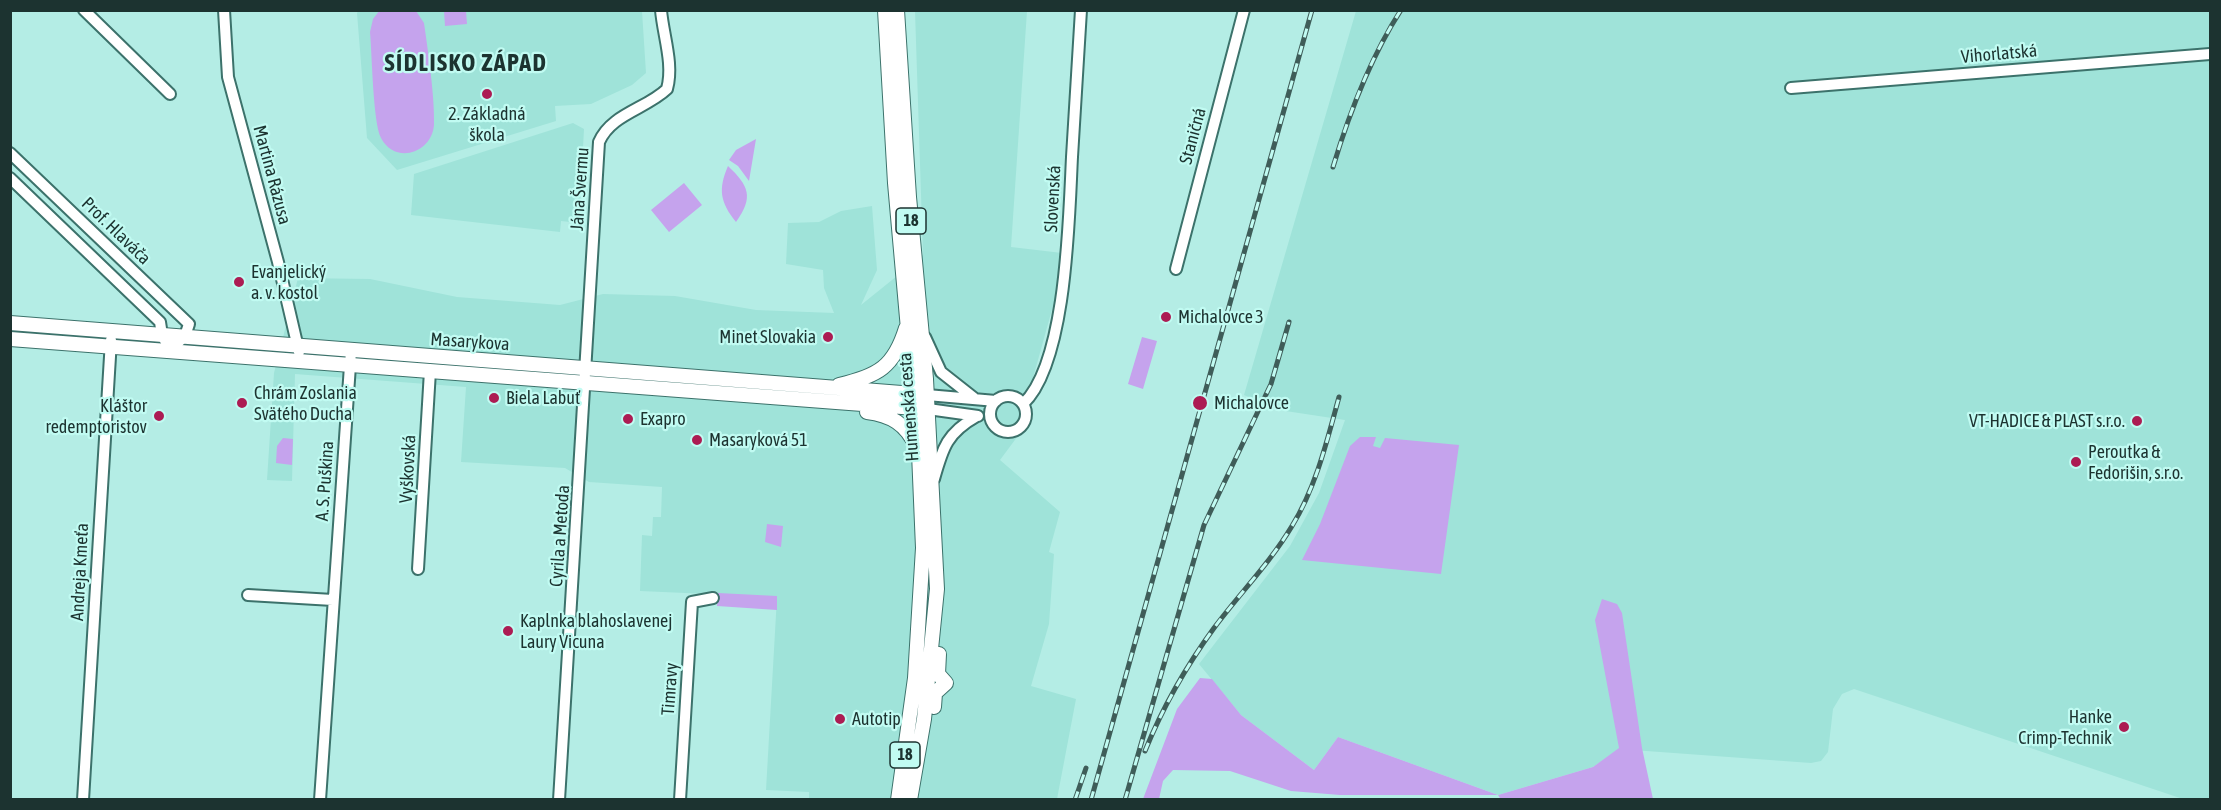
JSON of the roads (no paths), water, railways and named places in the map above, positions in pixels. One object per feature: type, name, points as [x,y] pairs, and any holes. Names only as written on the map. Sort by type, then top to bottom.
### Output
[{"type":"main road","name":"Humenská cesta","points":[[885,10],[895,183],[908,323],[933,482],[937,589],[932,639],[940,651],[938,674],[946,683],[935,693],[933,711],[924,719],[910,800]]},
{"type":"main road","name":"Humenská cesta","points":[[897,10],[921,328],[919,453],[923,548],[916,667],[898,800]]},
{"type":"main road","name":"Masarykova","points":[[10,323],[162,334],[187,330],[207,338],[825,388],[921,402]]},
{"type":"main road","points":[[825,388],[868,378],[882,369],[900,347],[908,323]]},
{"type":"main road","name":"Masarykova","points":[[10,339],[836,403],[921,402]]},
{"type":"main road","points":[[836,403],[892,418],[906,429],[919,453]]},
{"type":"street","points":[[84,10],[170,94]]},
{"type":"street","name":"Martina Rázusa","points":[[224,10],[228,76],[299,347],[299,362]]},
{"type":"street","name":"Jána Švermu","points":[[586,369],[599,142],[604,130],[660,96],[666,89],[669,80],[668,62],[661,10]]},
{"type":"street","name":"Slovenská","points":[[1023,404],[1037,385],[1059,312],[1064,275],[1081,10]]},
{"type":"street","name":"Staničná","points":[[1176,270],[1244,10]]},
{"type":"street","name":"Vihorlatská","points":[[1791,88],[2211,54]]},
{"type":"street","name":"Prof. Hlaváča","points":[[10,153],[124,262],[187,330]]},
{"type":"street","name":"Prof. Hlaváča","points":[[10,178],[160,322],[162,334],[171,350]]},
{"type":"street","points":[[112,274],[124,262]]},
{"type":"street","points":[[921,328],[941,372],[974,398]]},
{"type":"street","points":[[171,350],[187,330]]},
{"type":"street","name":"Andreja Kmeťa","points":[[83,800],[111,331]]},
{"type":"street","name":"A. S. Puškina","points":[[320,800],[351,351]]},
{"type":"street","points":[[473,375],[474,360]]},
{"type":"street","name":"Cyrila a Metoda","points":[[559,800],[586,369]]},
{"type":"street","name":"Vyškovská","points":[[418,569],[430,371]]},
{"type":"street","points":[[1010,397],[1023,404],[1026,417],[1016,430],[1001,431],[991,420],[921,402],[974,398],[996,401],[1010,397]]},
{"type":"street","points":[[991,420],[992,408],[996,401]]},
{"type":"street","points":[[933,482],[949,438],[960,426],[977,416]]},
{"type":"street","points":[[248,595],[333,600]]},
{"type":"street","name":"Timravy","points":[[680,800],[692,602],[713,598]]},
{"type":"railway","points":[[1091,800],[1312,10]]},
{"type":"railway","points":[[1333,167],[1361,87],[1401,10]]},
{"type":"railway","points":[[1125,800],[1204,525],[1271,384],[1289,322]]},
{"type":"railway","points":[[1145,751],[1167,703],[1194,657],[1292,526],[1308,496],[1339,397]]},
{"type":"railway","points":[[1075,800],[1086,768]]},
{"type":"place","name":"2. Základná škola","points":[[487,94]]},
{"type":"place","name":"Evanjelický a. v. kostol","points":[[239,282]]},
{"type":"place","name":"Michalovce 3","points":[[1166,317]]},
{"type":"place","name":"Minet Slovakia","points":[[828,337]]},
{"type":"place","name":"Biela Labuť","points":[[494,398]]},
{"type":"place","name":"Chrám Zoslania Svätého Ducha","points":[[242,403]]},
{"type":"place","name":"Michalovce","points":[[1200,403]]},
{"type":"place","name":"Kláštor redemptoristov","points":[[159,416]]},
{"type":"place","name":"Exapro","points":[[628,419]]},
{"type":"place","name":"VT-HADICE & PLAST s.r.o.","points":[[2137,421]]},
{"type":"place","name":"Masaryková 51","points":[[697,440]]},
{"type":"place","name":"Peroutka & Fedorišin, s.r.o.","points":[[2076,462]]},
{"type":"place","name":"Kaplnka blahoslavenej Laury Vicuna","points":[[508,631]]},
{"type":"place","name":"Autotip","points":[[840,719]]},
{"type":"place","name":"Hanke Crimp-Technik","points":[[2124,727]]},
{"type":"district","name":"SÍDLISKO ZÁPAD","points":[[466,63]]}]
